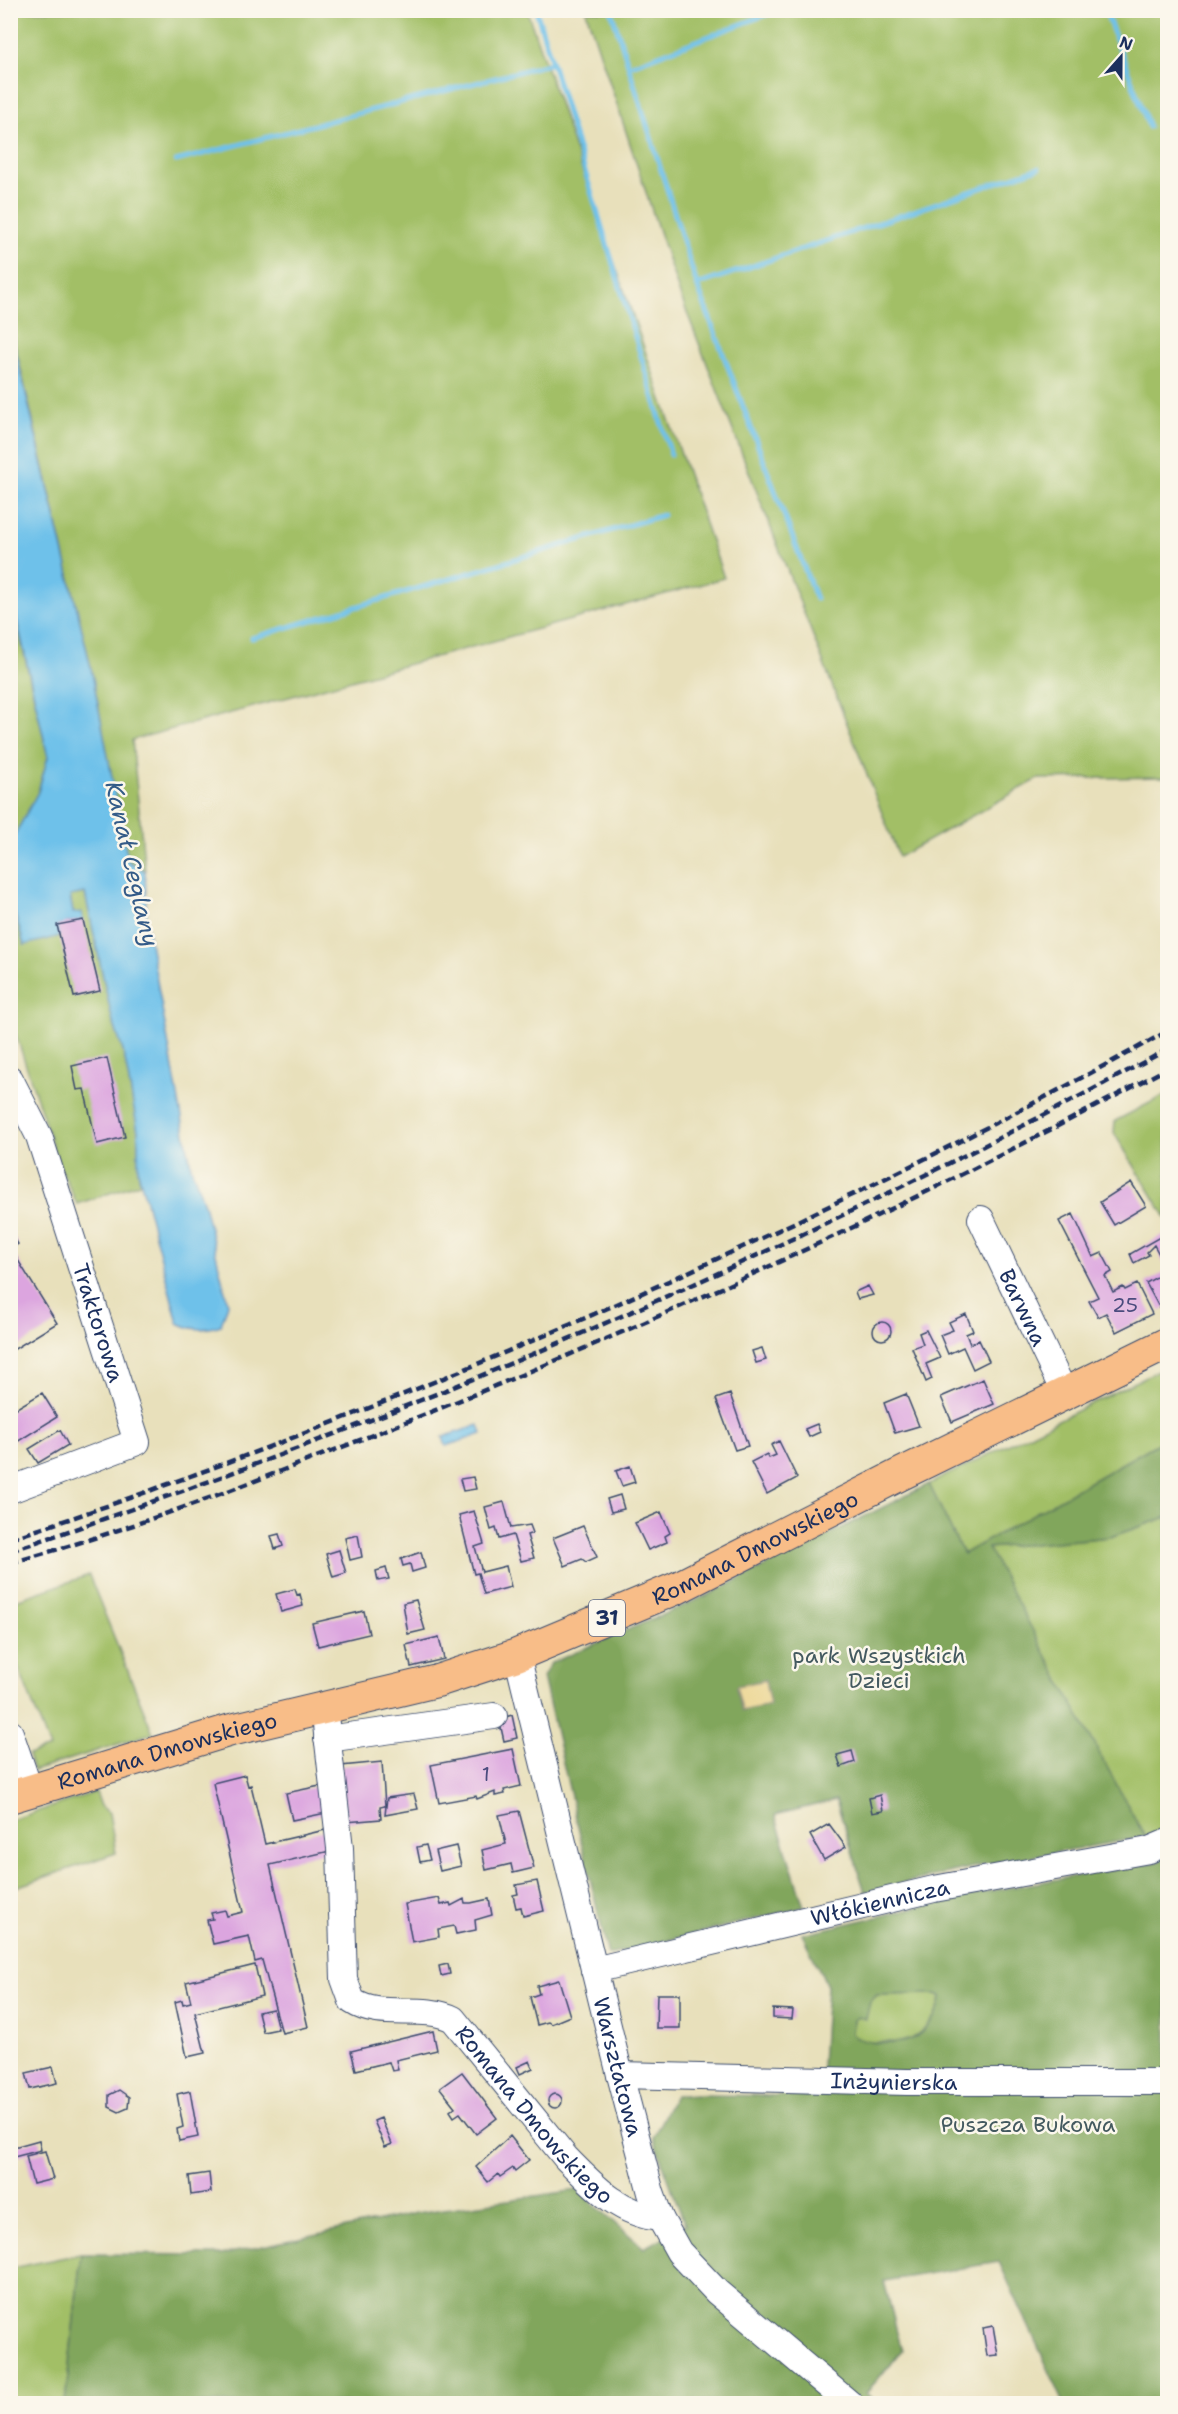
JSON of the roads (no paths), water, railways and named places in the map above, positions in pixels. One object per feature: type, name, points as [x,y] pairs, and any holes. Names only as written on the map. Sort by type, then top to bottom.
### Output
[{"type":"main road","name":"Romana Dmowskiego","points":[[20,1794],[220,1733],[437,1681],[517,1655],[677,1588],[1167,1343]]},
{"type":"street","name":"Traktorowa","points":[[10,1079],[39,1136],[136,1442],[10,1490]]},
{"type":"street","name":"Barwna","points":[[981,1219],[1065,1394]]},
{"type":"street","name":"Warsztatowa","points":[[517,1655],[620,2075],[651,2193],[660,2218],[679,2252],[717,2292],[850,2403]]},
{"type":"street","name":"Romana Dmowskiego","points":[[324,1707],[340,1848],[344,1979],[352,2001],[361,2007],[373,2010],[438,2011],[453,2019],[566,2158],[584,2176],[625,2210],[642,2216],[660,2218]]},
{"type":"street","points":[[327,1739],[494,1716]]},
{"type":"street","points":[[10,1733],[20,1794]]},
{"type":"street","name":"Włókiennicza","points":[[594,1970],[923,1892],[1149,1850],[1167,1842]]},
{"type":"street","name":"Inżynierska","points":[[620,2075],[908,2082],[1167,2082]]},
{"type":"water","name":"Kanał Ceglany","points":[[10,327],[91,668],[128,861],[145,871],[147,926],[191,1167],[204,1204],[228,1304],[221,1325],[210,1328],[199,1329],[178,1323],[138,1171],[138,1131],[124,1054],[112,1018],[85,893],[70,896],[73,913],[82,912],[83,920],[58,925],[60,936],[24,945],[11,900],[11,842],[38,792],[48,757],[11,593]]},
{"type":"water","points":[[479,1425],[482,1434],[446,1446],[443,1437]]},
{"type":"waterway","points":[[536,10],[671,455]]},
{"type":"waterway","points":[[611,10],[697,285],[816,599]]},
{"type":"waterway","points":[[629,66],[779,10]]},
{"type":"waterway","points":[[1105,10],[1149,127]]},
{"type":"waterway","points":[[176,161],[552,63]]},
{"type":"waterway","points":[[697,285],[1039,168]]},
{"type":"waterway","points":[[252,638],[663,515]]},
{"type":"railway","points":[[10,1539],[308,1432],[601,1311],[887,1178],[1168,1031]]},
{"type":"railway","points":[[10,1551],[308,1444],[454,1387],[600,1326],[887,1194],[1168,1049]]},
{"type":"railway","points":[[10,1563],[157,1517],[254,1481],[398,1425],[594,1344],[788,1258],[884,1212],[1074,1118],[1168,1068]]},
{"type":"park label","name":"park Wszystkich Dzieci","points":[[879,1668]]},
{"type":"park label","name":"Puszcza Bukowa","points":[[1028,2124]]}]
